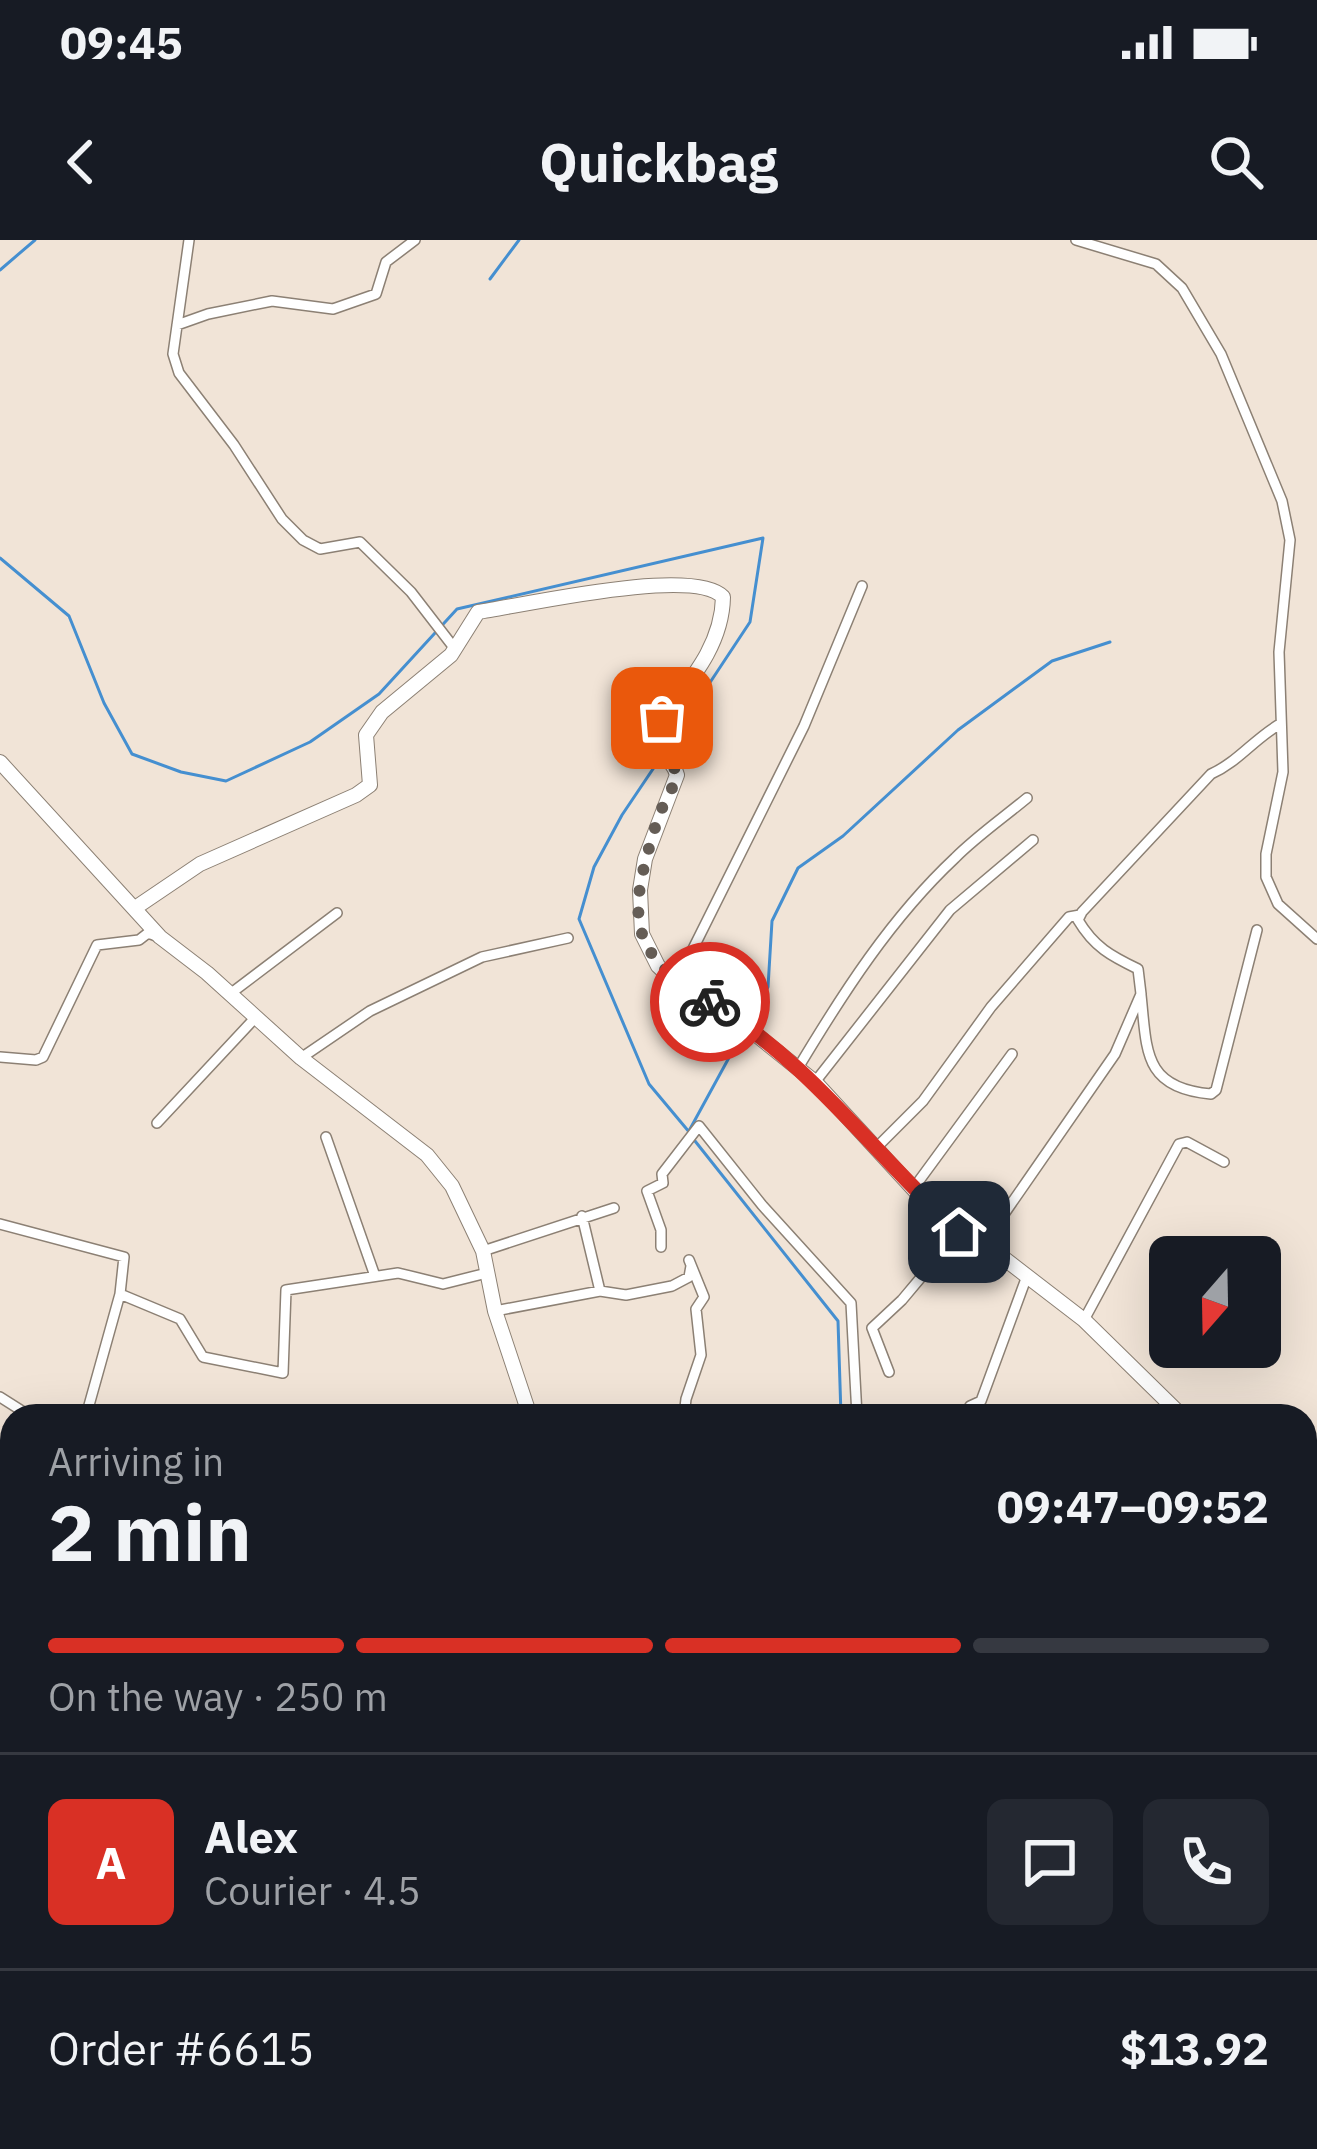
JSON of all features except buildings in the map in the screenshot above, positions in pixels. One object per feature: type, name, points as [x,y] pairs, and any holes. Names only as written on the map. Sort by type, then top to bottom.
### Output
[{"type":"street","points":[[189,240],[172,354],[179,373],[282,519],[320,549],[361,542],[455,649]]},
{"type":"street","points":[[177,326],[208,314],[272,301],[333,309],[376,294],[386,262],[415,240]]},
{"type":"street","points":[[1076,240],[1156,264],[1173,278],[1230,373],[1289,525],[1279,652],[1283,772],[1266,854],[1267,877],[1278,904],[1315,933]]},
{"type":"street","points":[[676,983],[805,726],[862,586]]},
{"type":"street","points":[[135,908],[200,864],[370,785],[366,735],[382,712],[455,649],[478,612],[627,588],[713,587],[723,597],[722,615],[698,672],[648,738],[673,762],[677,775],[645,860],[639,916],[648,951],[676,983],[746,1027],[815,1082],[959,1232],[985,1243],[1084,1320],[1170,1404]]},
{"type":"street","points":[[1257,929],[1216,1090],[1211,1094],[1162,1078],[1151,1067],[1138,968],[1109,957],[1078,920],[1211,774],[1231,766],[1263,733],[1280,724]]},
{"type":"street","points":[[1,766],[160,937],[301,1058],[428,1155],[452,1186],[483,1251],[495,1311],[526,1404]]},
{"type":"street","points":[[798,1068],[845,990],[903,914],[953,859],[1027,798]]},
{"type":"street","points":[[815,1082],[950,910],[1034,840]]},
{"type":"street","points":[[230,994],[337,913]]},
{"type":"street","points":[[876,1148],[923,1102],[991,1007],[1069,917],[1081,915]]},
{"type":"street","points":[[0,1057],[43,1057],[97,944],[139,940],[148,933],[160,937]]},
{"type":"street","points":[[301,1058],[370,1011],[482,957],[568,938]]},
{"type":"street","points":[[985,1243],[1115,1054],[1141,994]]},
{"type":"street","points":[[157,1124],[256,1017]]},
{"type":"street","points":[[913,1189],[1012,1054]]},
{"type":"street","points":[[662,1247],[647,1191],[663,1183],[662,1174],[700,1126],[762,1205],[850,1303],[856,1404]]},
{"type":"street","points":[[326,1137],[375,1276]]},
{"type":"street","points":[[1084,1320],[1180,1144],[1187,1142],[1224,1162]]},
{"type":"street","points":[[483,1251],[614,1208]]},
{"type":"street","points":[[582,1216],[600,1291]]},
{"type":"street","points":[[0,1224],[124,1257],[120,1294],[89,1404]]},
{"type":"street","points":[[889,1372],[872,1328],[959,1232]]},
{"type":"street","points":[[495,1311],[600,1291],[626,1295],[672,1286],[689,1277],[690,1263],[704,1297],[696,1309],[701,1355],[685,1404]]},
{"type":"street","points":[[120,1294],[180,1318],[203,1357],[283,1372],[286,1290],[398,1273],[443,1284],[487,1273]]},
{"type":"street","points":[[974,1404],[981,1401],[1028,1276]]},
{"type":"waterway","points":[[0,270],[35,240]]},
{"type":"waterway","points":[[490,279],[519,240]]},
{"type":"waterway","points":[[0,558],[69,616],[104,703],[132,754],[181,772],[226,781],[310,742],[379,694],[457,609],[763,538],[750,622],[664,752]]},
{"type":"waterway","points":[[748,1024],[768,987],[772,921],[798,868],[843,836],[958,730],[1052,661],[1110,642]]},
{"type":"waterway","points":[[659,760],[594,867],[579,919],[649,1084],[690,1133]]},
{"type":"waterway","points":[[690,1129],[743,1032]]},
{"type":"waterway","points":[[695,1141],[838,1321],[841,1404]]},
{"type":"way so far","points":[[662,718],[648,738],[673,762],[677,775],[645,860],[640,890],[642,934],[658,966],[676,983],[710,1002]]},
{"type":"route","points":[[710,1002],[815,1082],[959,1232]]}]
